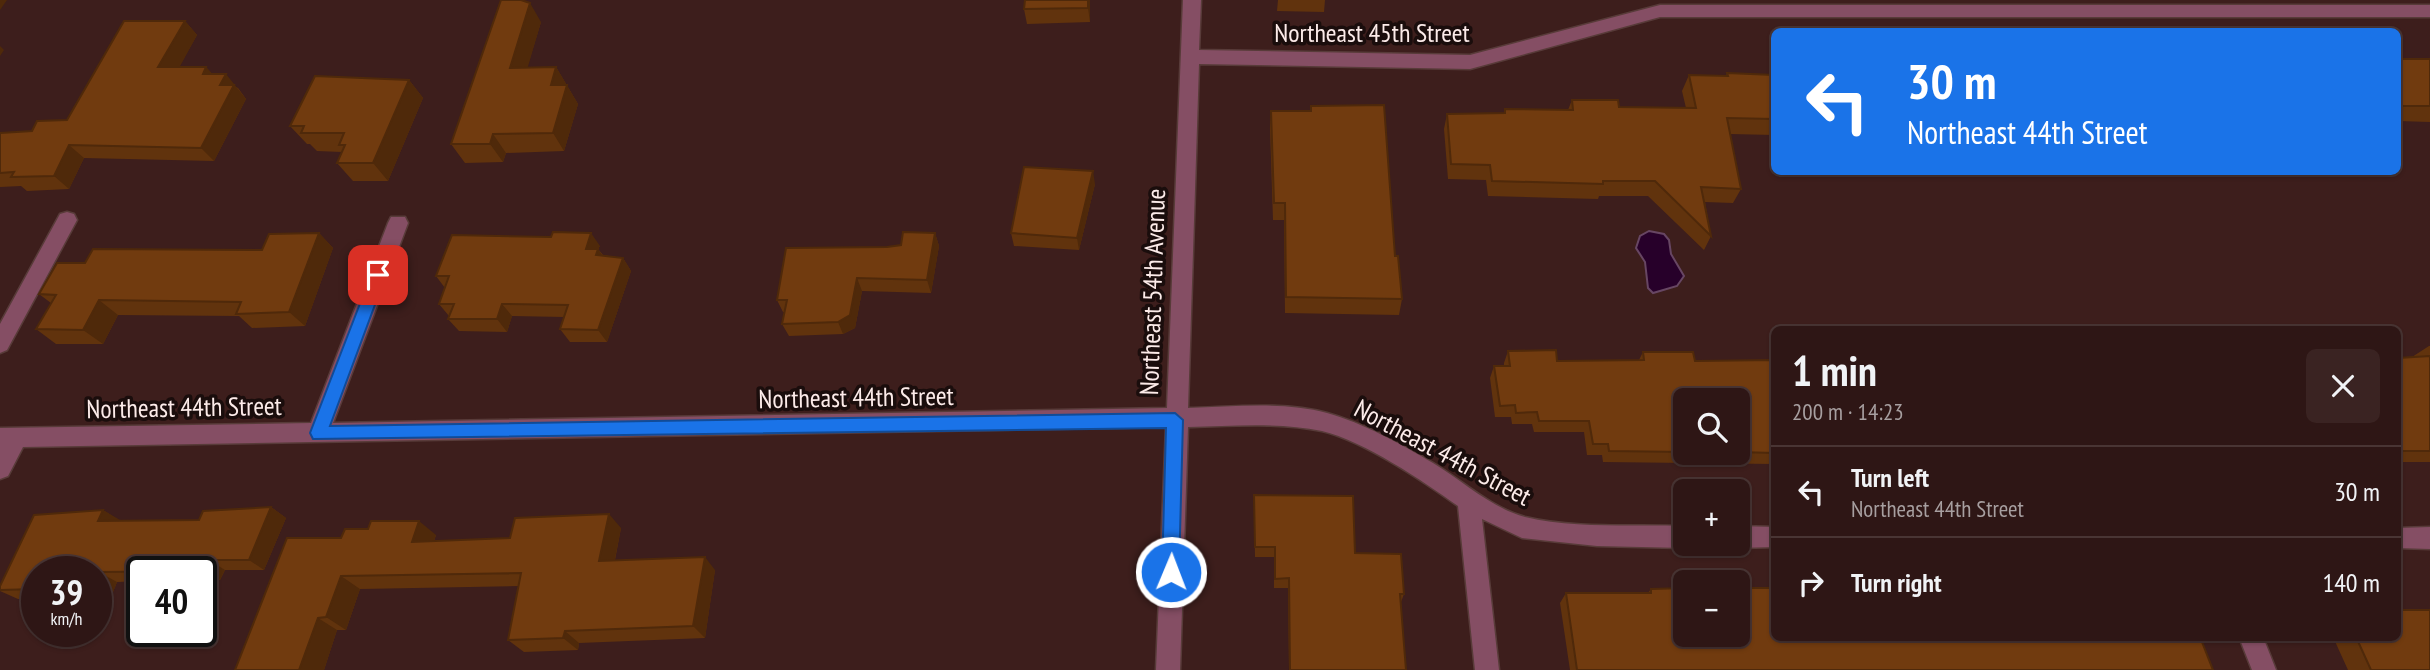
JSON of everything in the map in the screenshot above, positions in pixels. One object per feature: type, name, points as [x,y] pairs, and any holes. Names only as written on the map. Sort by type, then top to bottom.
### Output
[{"type":"street","name":"Northeast 54th Avenue","points":[[1168,670],[1192,0]]},
{"type":"street","name":"Northeast 45th Street","points":[[1189,57],[1471,62],[1660,11],[2430,11]]},
{"type":"street","points":[[0,344],[66,220]]},
{"type":"street","points":[[318,433],[398,223]]},
{"type":"street","name":"Northeast 44th Street","points":[[8,438],[1175,420],[1270,416],[1325,422],[1426,471],[1469,501],[1522,527],[1597,535],[1673,537]]},
{"type":"street","points":[[0,469],[8,438]]},
{"type":"street","points":[[1469,501],[1487,670]]},
{"type":"street","points":[[1750,537],[1771,537]]},
{"type":"street","points":[[2401,538],[2430,538]]},
{"type":"street","points":[[2252,641],[2264,670]]},
{"type":"shaded area","points":[[1649,231],[1664,234],[1669,240],[1671,254],[1684,276],[1677,286],[1653,293],[1648,288],[1645,262],[1636,248],[1640,236]]},
{"type":"building","points":[[501,0],[530,3],[510,68],[556,67],[551,85],[567,85],[553,133],[493,134],[490,144],[451,144]]},
{"type":"building","points":[[1025,0],[1088,0],[1088,8],[1024,9]]},
{"type":"building","points":[[124,21],[185,21],[158,67],[206,67],[203,74],[226,74],[220,85],[234,85],[201,148],[69,145],[54,176],[11,177],[14,172],[0,173],[0,133],[32,131],[37,121],[67,120]]},
{"type":"building","points":[[2401,59],[2430,59],[2430,106],[2401,106]]},
{"type":"building","points":[[1727,73],[1771,75],[1771,119],[1727,118],[1741,189],[1701,187],[1711,236],[1655,181],[1603,181],[1603,184],[1492,181],[1490,165],[1451,164],[1447,114],[1505,113],[1505,109],[1573,110],[1572,100],[1618,100],[1619,107],[1696,108],[1689,75],[1728,76]]},
{"type":"building","points":[[315,76],[409,80],[373,163],[337,163],[345,145],[339,145],[344,133],[301,133],[304,126],[290,126]]},
{"type":"building","points":[[1384,105],[1395,256],[1398,256],[1402,299],[1286,297],[1285,203],[1274,203],[1271,111],[1311,111],[1311,106]]},
{"type":"building","points":[[1024,167],[1093,171],[1077,238],[1011,233]]},
{"type":"building","points":[[553,232],[591,233],[586,249],[598,249],[596,255],[623,258],[598,330],[560,329],[568,305],[502,304],[497,319],[448,319],[454,304],[439,304],[449,276],[436,276],[452,235],[551,237]]},
{"type":"building","points":[[903,232],[935,233],[927,280],[857,278],[850,315],[838,322],[782,324],[787,300],[777,300],[786,248],[887,247],[901,245]]},
{"type":"building","points":[[319,233],[289,312],[236,314],[241,302],[99,300],[83,330],[36,329],[56,295],[39,294],[57,263],[85,263],[93,249],[262,250],[269,234]]},
{"type":"building","points":[[1556,350],[1557,361],[1644,360],[1643,352],[1693,352],[1695,361],[1771,360],[1771,453],[1750,452],[1750,388],[1673,388],[1673,452],[1609,451],[1608,444],[1593,444],[1589,421],[1539,421],[1537,412],[1516,413],[1515,405],[1500,406],[1494,366],[1510,366],[1508,351]]},
{"type":"building","points":[[2430,356],[2430,451],[2401,451],[2401,358]]},
{"type":"building","points":[[1254,495],[1353,496],[1355,553],[1401,554],[1404,594],[1400,594],[1406,670],[1290,670],[1289,578],[1275,579],[1275,547],[1255,547]]},
{"type":"building","points":[[271,507],[249,560],[217,560],[217,556],[126,556],[126,572],[112,572],[112,556],[21,556],[21,589],[0,590],[34,515],[103,510],[98,521],[199,520],[203,511]]},
{"type":"building","points":[[609,514],[599,561],[705,557],[693,626],[565,631],[563,638],[508,640],[521,573],[341,576],[326,617],[318,618],[299,670],[235,670],[287,538],[341,538],[345,529],[368,529],[371,521],[419,521],[412,542],[510,538],[515,518]]},
{"type":"building","points":[[1673,588],[1673,647],[1750,647],[1750,588],[1771,588],[1771,641],[2202,641],[2213,670],[1577,670],[1566,593],[1651,593],[1651,589]]},
{"type":"building","points":[[2401,610],[2430,610],[2430,670],[2371,670],[2358,641],[2401,641]]},
{"type":"route","points":[[378,275],[318,433],[1175,420],[1171,572]]}]
